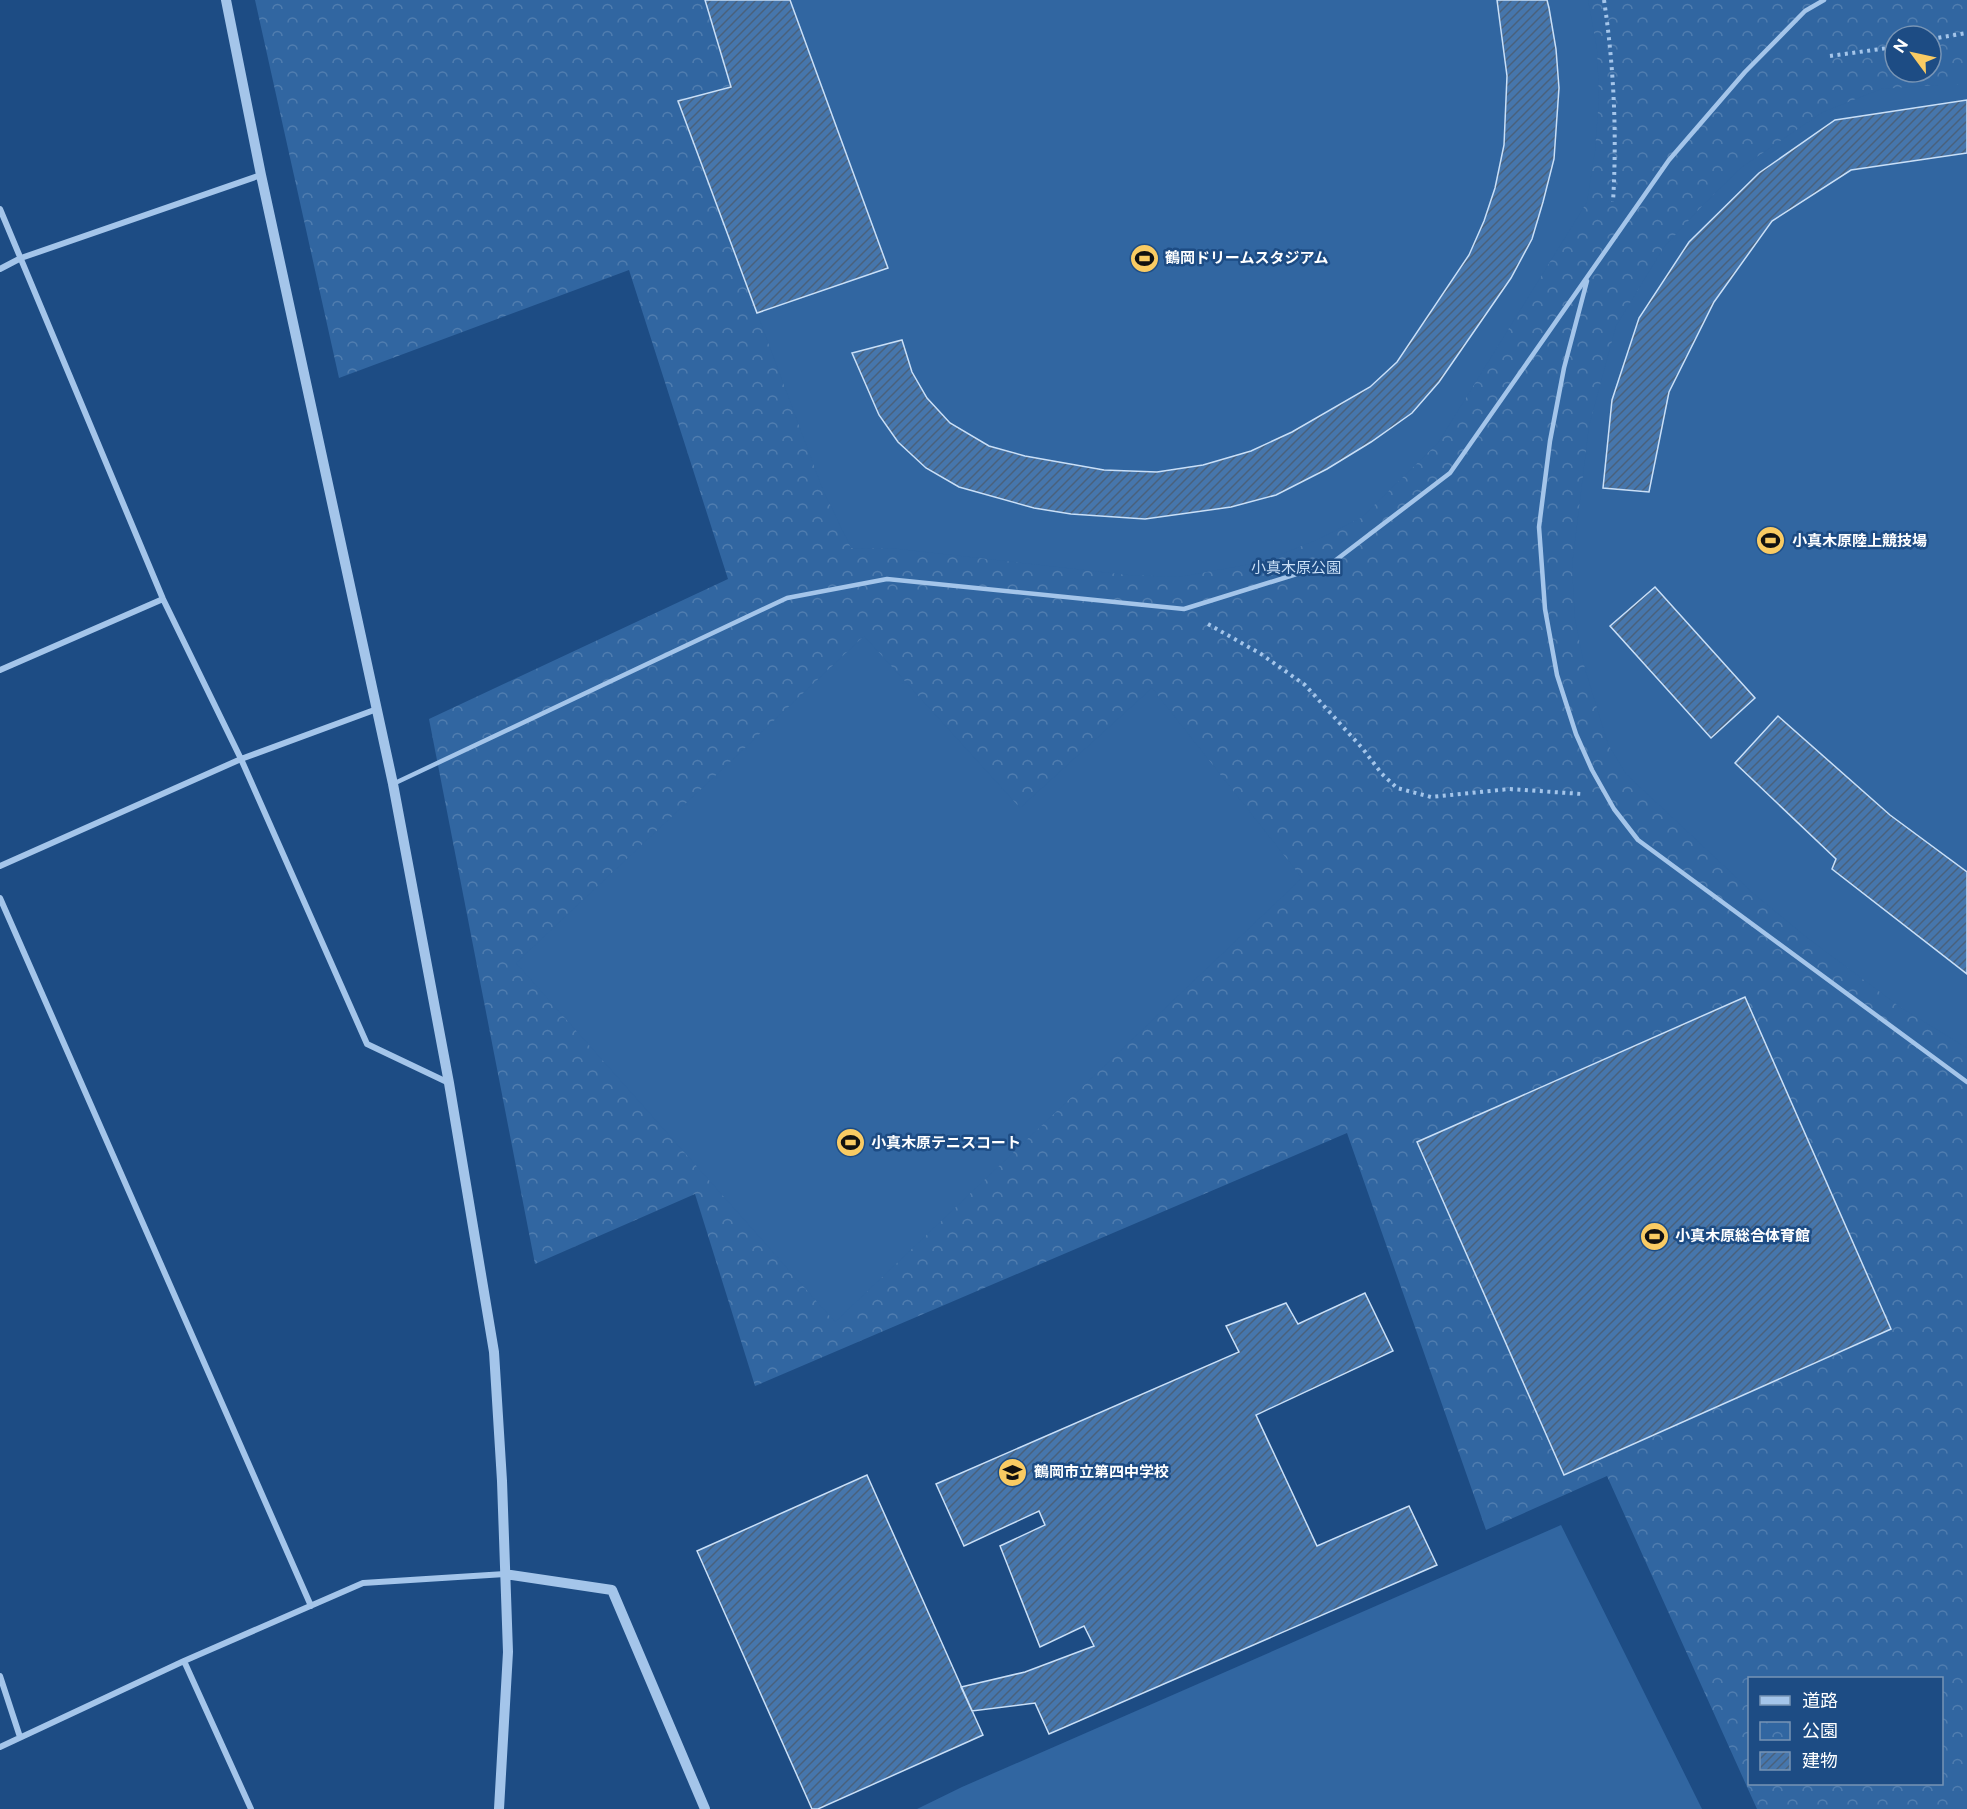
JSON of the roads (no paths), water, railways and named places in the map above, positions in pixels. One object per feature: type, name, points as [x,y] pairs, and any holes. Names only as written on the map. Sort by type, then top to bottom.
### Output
[{"type":"street","points":[[226,0],[261,175],[393,784],[449,1083],[494,1352],[502,1481],[508,1652],[499,1809]]},
{"type":"street","points":[[0,268],[21,258],[261,175]]},
{"type":"street","points":[[0,209],[164,598],[241,759],[367,1044],[449,1083]]},
{"type":"street","points":[[0,670],[164,598]]},
{"type":"street","points":[[0,866],[241,759],[377,709]]},
{"type":"street","points":[[0,898],[311,1606]]},
{"type":"street","points":[[0,1746],[184,1660],[363,1583],[505,1574],[612,1590],[705,1809]]},
{"type":"street","points":[[184,1660],[251,1809]]},
{"type":"street","points":[[0,1676],[21,1737]]},
{"type":"lane","points":[[393,784],[788,598],[887,579],[1184,609],[1332,563],[1450,473],[1669,160],[1753,65],[1805,12],[1824,0]]},
{"type":"lane","points":[[1588,276],[1564,368],[1539,526],[1545,609],[1557,675],[1576,734],[1614,809],[1638,840],[1967,1082]]},
{"type":"place","name":"鶴岡ドリームスタジアム","points":[[1144,258]]},
{"type":"place","name":"小真木原陸上競技場","points":[[1771,541]]},
{"type":"place","name":"小真木原テニスコート","points":[[850,1143]]},
{"type":"place","name":"小真木原総合体育館","points":[[1654,1236]]},
{"type":"place","name":"鶴岡市立第四中学校","points":[[1013,1472]]},
{"type":"park label","name":"小真木原公園","points":[[1296,568]]}]
